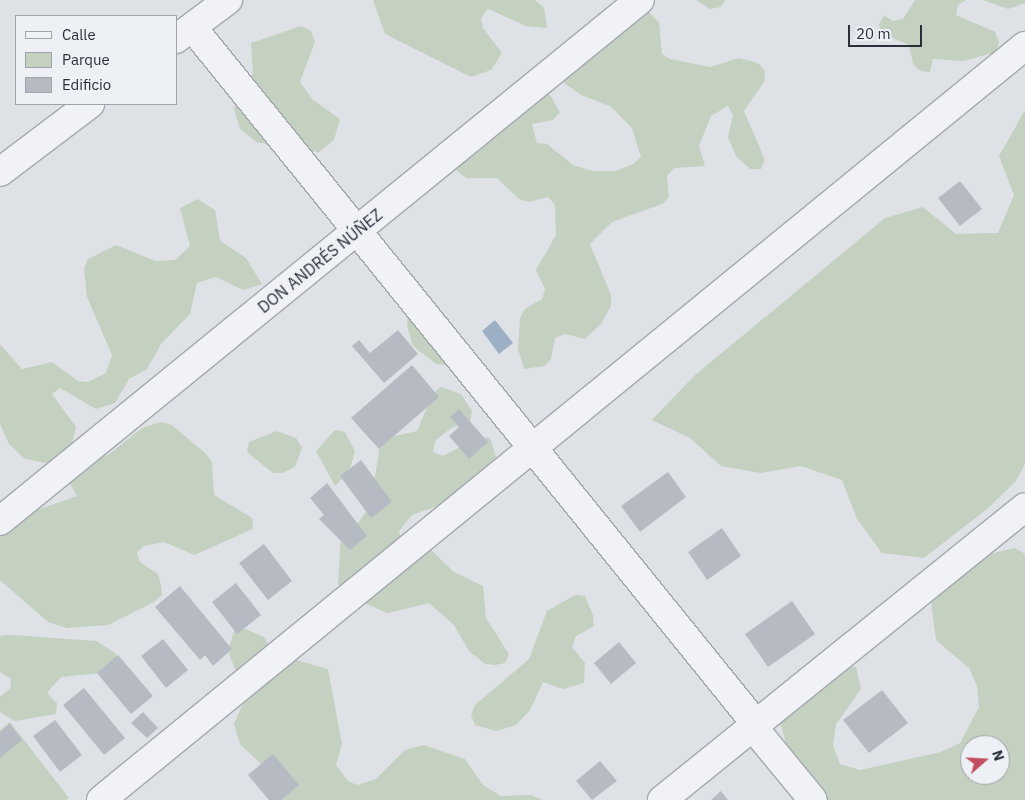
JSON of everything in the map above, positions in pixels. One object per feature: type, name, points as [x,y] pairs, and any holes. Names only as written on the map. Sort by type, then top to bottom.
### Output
[{"type":"street","points":[[228,0],[184,33],[357,231],[533,448],[813,800]]},
{"type":"street","name":"DON ANDRÉS NÚÑEZ","points":[[0,521],[640,0]]},
{"type":"street","points":[[101,800],[1025,46]]},
{"type":"street","points":[[0,172],[89,105]]},
{"type":"street","points":[[662,800],[1025,507]]},
{"type":"green space","points":[[373,0],[535,0],[544,8],[547,28],[526,26],[488,9],[481,18],[483,28],[502,53],[491,70],[471,77],[385,34]]},
{"type":"green space","points":[[696,0],[725,0],[721,7],[710,9]]},
{"type":"green space","points":[[915,0],[966,0],[958,5],[956,15],[995,32],[999,42],[996,52],[964,61],[933,59],[930,72],[920,71],[913,64],[909,45],[881,33],[879,24],[884,15],[893,21],[903,19]]},
{"type":"green space","points":[[983,0],[1025,0],[1025,3],[1008,9]]},
{"type":"green space","points":[[644,8],[659,22],[662,54],[670,59],[710,67],[739,58],[758,63],[765,71],[764,82],[744,111],[765,160],[761,169],[750,169],[736,156],[728,137],[733,115],[728,106],[711,116],[699,146],[705,166],[674,168],[667,176],[669,197],[662,204],[612,222],[590,244],[611,295],[611,306],[601,324],[585,339],[565,334],[555,338],[551,359],[544,366],[524,369],[518,349],[520,318],[525,309],[542,299],[545,289],[536,270],[556,235],[555,205],[548,197],[529,202],[519,199],[497,178],[466,178],[450,165],[529,91],[550,95],[560,112],[553,120],[532,124],[537,143],[547,144],[573,165],[593,171],[615,171],[633,164],[641,157],[632,128],[610,106],[581,95],[554,76]]},
{"type":"green space","points":[[301,26],[311,31],[315,42],[300,82],[313,100],[340,119],[334,140],[319,152],[256,142],[240,129],[234,109],[236,99],[253,73],[251,43]]},
{"type":"green space","points":[[1025,110],[1025,464],[1015,482],[987,509],[924,558],[882,553],[857,519],[842,480],[801,466],[761,473],[721,466],[690,438],[652,420],[694,376],[885,218],[923,207],[956,234],[998,233],[1014,195],[999,156]]},
{"type":"green space","points":[[198,199],[215,210],[220,241],[246,258],[262,284],[243,290],[216,277],[197,283],[190,314],[161,344],[147,369],[129,379],[115,403],[96,409],[60,388],[52,394],[76,427],[71,448],[46,463],[25,459],[9,444],[0,424],[0,344],[22,369],[52,362],[78,381],[88,382],[106,373],[112,355],[87,297],[84,268],[88,259],[116,245],[155,261],[175,260],[190,246],[180,208]]},
{"type":"green space","points":[[416,310],[445,318],[482,369],[436,364],[413,346],[407,326],[408,316]]},
{"type":"green space","points":[[441,387],[461,394],[472,411],[470,421],[451,428],[435,441],[433,452],[443,456],[479,437],[490,438],[496,457],[452,501],[412,515],[399,531],[402,541],[431,550],[454,572],[483,586],[486,618],[509,654],[505,663],[485,664],[469,651],[454,625],[429,603],[388,613],[349,597],[338,584],[341,533],[358,523],[370,506],[380,446],[386,438],[417,431],[433,394]]},
{"type":"green space","points":[[161,422],[172,425],[205,453],[212,462],[214,495],[252,518],[253,529],[194,555],[164,542],[144,546],[137,553],[140,562],[158,574],[161,585],[162,595],[154,602],[108,625],[67,628],[48,622],[0,580],[0,523],[77,496],[68,480],[69,470],[108,455],[142,428]]},
{"type":"green space","points":[[335,430],[345,432],[355,451],[349,472],[335,486],[316,451]]},
{"type":"green space","points":[[277,431],[296,438],[302,448],[295,467],[283,473],[273,473],[247,452],[249,442]]},
{"type":"green space","points":[[1015,548],[1025,554],[1025,800],[811,800],[791,761],[780,722],[834,669],[856,667],[861,689],[836,724],[833,745],[840,764],[860,770],[941,752],[960,743],[960,785],[1010,785],[1010,735],[964,735],[979,707],[977,686],[969,668],[936,640],[931,601],[976,557]]},
{"type":"green space","points":[[575,595],[585,596],[593,615],[594,626],[576,636],[572,647],[585,663],[584,683],[563,689],[543,682],[530,710],[516,725],[496,731],[475,725],[471,715],[475,705],[529,659],[547,611]]},
{"type":"green space","points":[[243,628],[264,637],[275,654],[328,669],[342,744],[336,765],[348,781],[357,785],[376,779],[405,750],[424,745],[465,759],[483,785],[501,796],[531,795],[543,800],[278,800],[263,766],[240,744],[234,724],[246,697],[228,651],[234,631]]},
{"type":"green space","points":[[11,635],[96,641],[115,653],[120,663],[102,673],[61,677],[47,693],[57,703],[56,714],[15,721],[0,712],[0,697],[10,689],[11,679],[0,672],[0,636]]},
{"type":"green space","points":[[10,722],[69,798],[66,800],[0,800],[0,730]]},
{"type":"water","points":[[495,320],[513,343],[499,354],[482,331]]},
{"type":"building","points":[[960,181],[982,209],[960,226],[938,198]]},
{"type":"building","points":[[398,330],[418,354],[384,383],[352,346],[359,340],[370,353]]},
{"type":"building","points":[[412,365],[439,397],[379,449],[351,418]]},
{"type":"building","points":[[459,409],[488,442],[469,459],[449,436],[459,427],[450,417]]},
{"type":"building","points":[[361,460],[392,502],[371,518],[340,476]]},
{"type":"building","points":[[668,472],[686,497],[640,532],[621,506]]},
{"type":"building","points":[[327,483],[367,536],[350,550],[319,519],[324,515],[310,498]]},
{"type":"building","points":[[722,528],[741,556],[707,580],[688,552]]},
{"type":"building","points":[[264,544],[292,581],[268,600],[239,563]]},
{"type":"building","points":[[236,583],[261,615],[237,634],[212,602]]},
{"type":"building","points":[[180,586],[232,649],[213,666],[205,655],[200,660],[155,607]]},
{"type":"building","points":[[792,601],[815,634],[768,667],[745,634]]},
{"type":"building","points":[[163,639],[188,670],[166,688],[141,656]]},
{"type":"building","points":[[619,642],[636,663],[611,684],[594,663]]},
{"type":"building","points":[[118,655],[153,696],[131,714],[97,673]]},
{"type":"building","points":[[84,688],[125,738],[104,755],[63,705]]},
{"type":"building","points":[[882,690],[908,723],[869,753],[843,720]]},
{"type":"building","points":[[143,712],[158,728],[147,738],[131,723]]},
{"type":"building","points":[[55,720],[82,755],[60,772],[33,736]]},
{"type":"building","points":[[10,724],[22,740],[0,758],[0,732]]},
{"type":"building","points":[[273,754],[299,785],[281,800],[269,800],[248,775]]},
{"type":"building","points":[[600,761],[617,781],[592,800],[576,781]]},
{"type":"building","points":[[721,791],[728,800],[711,800]]}]
